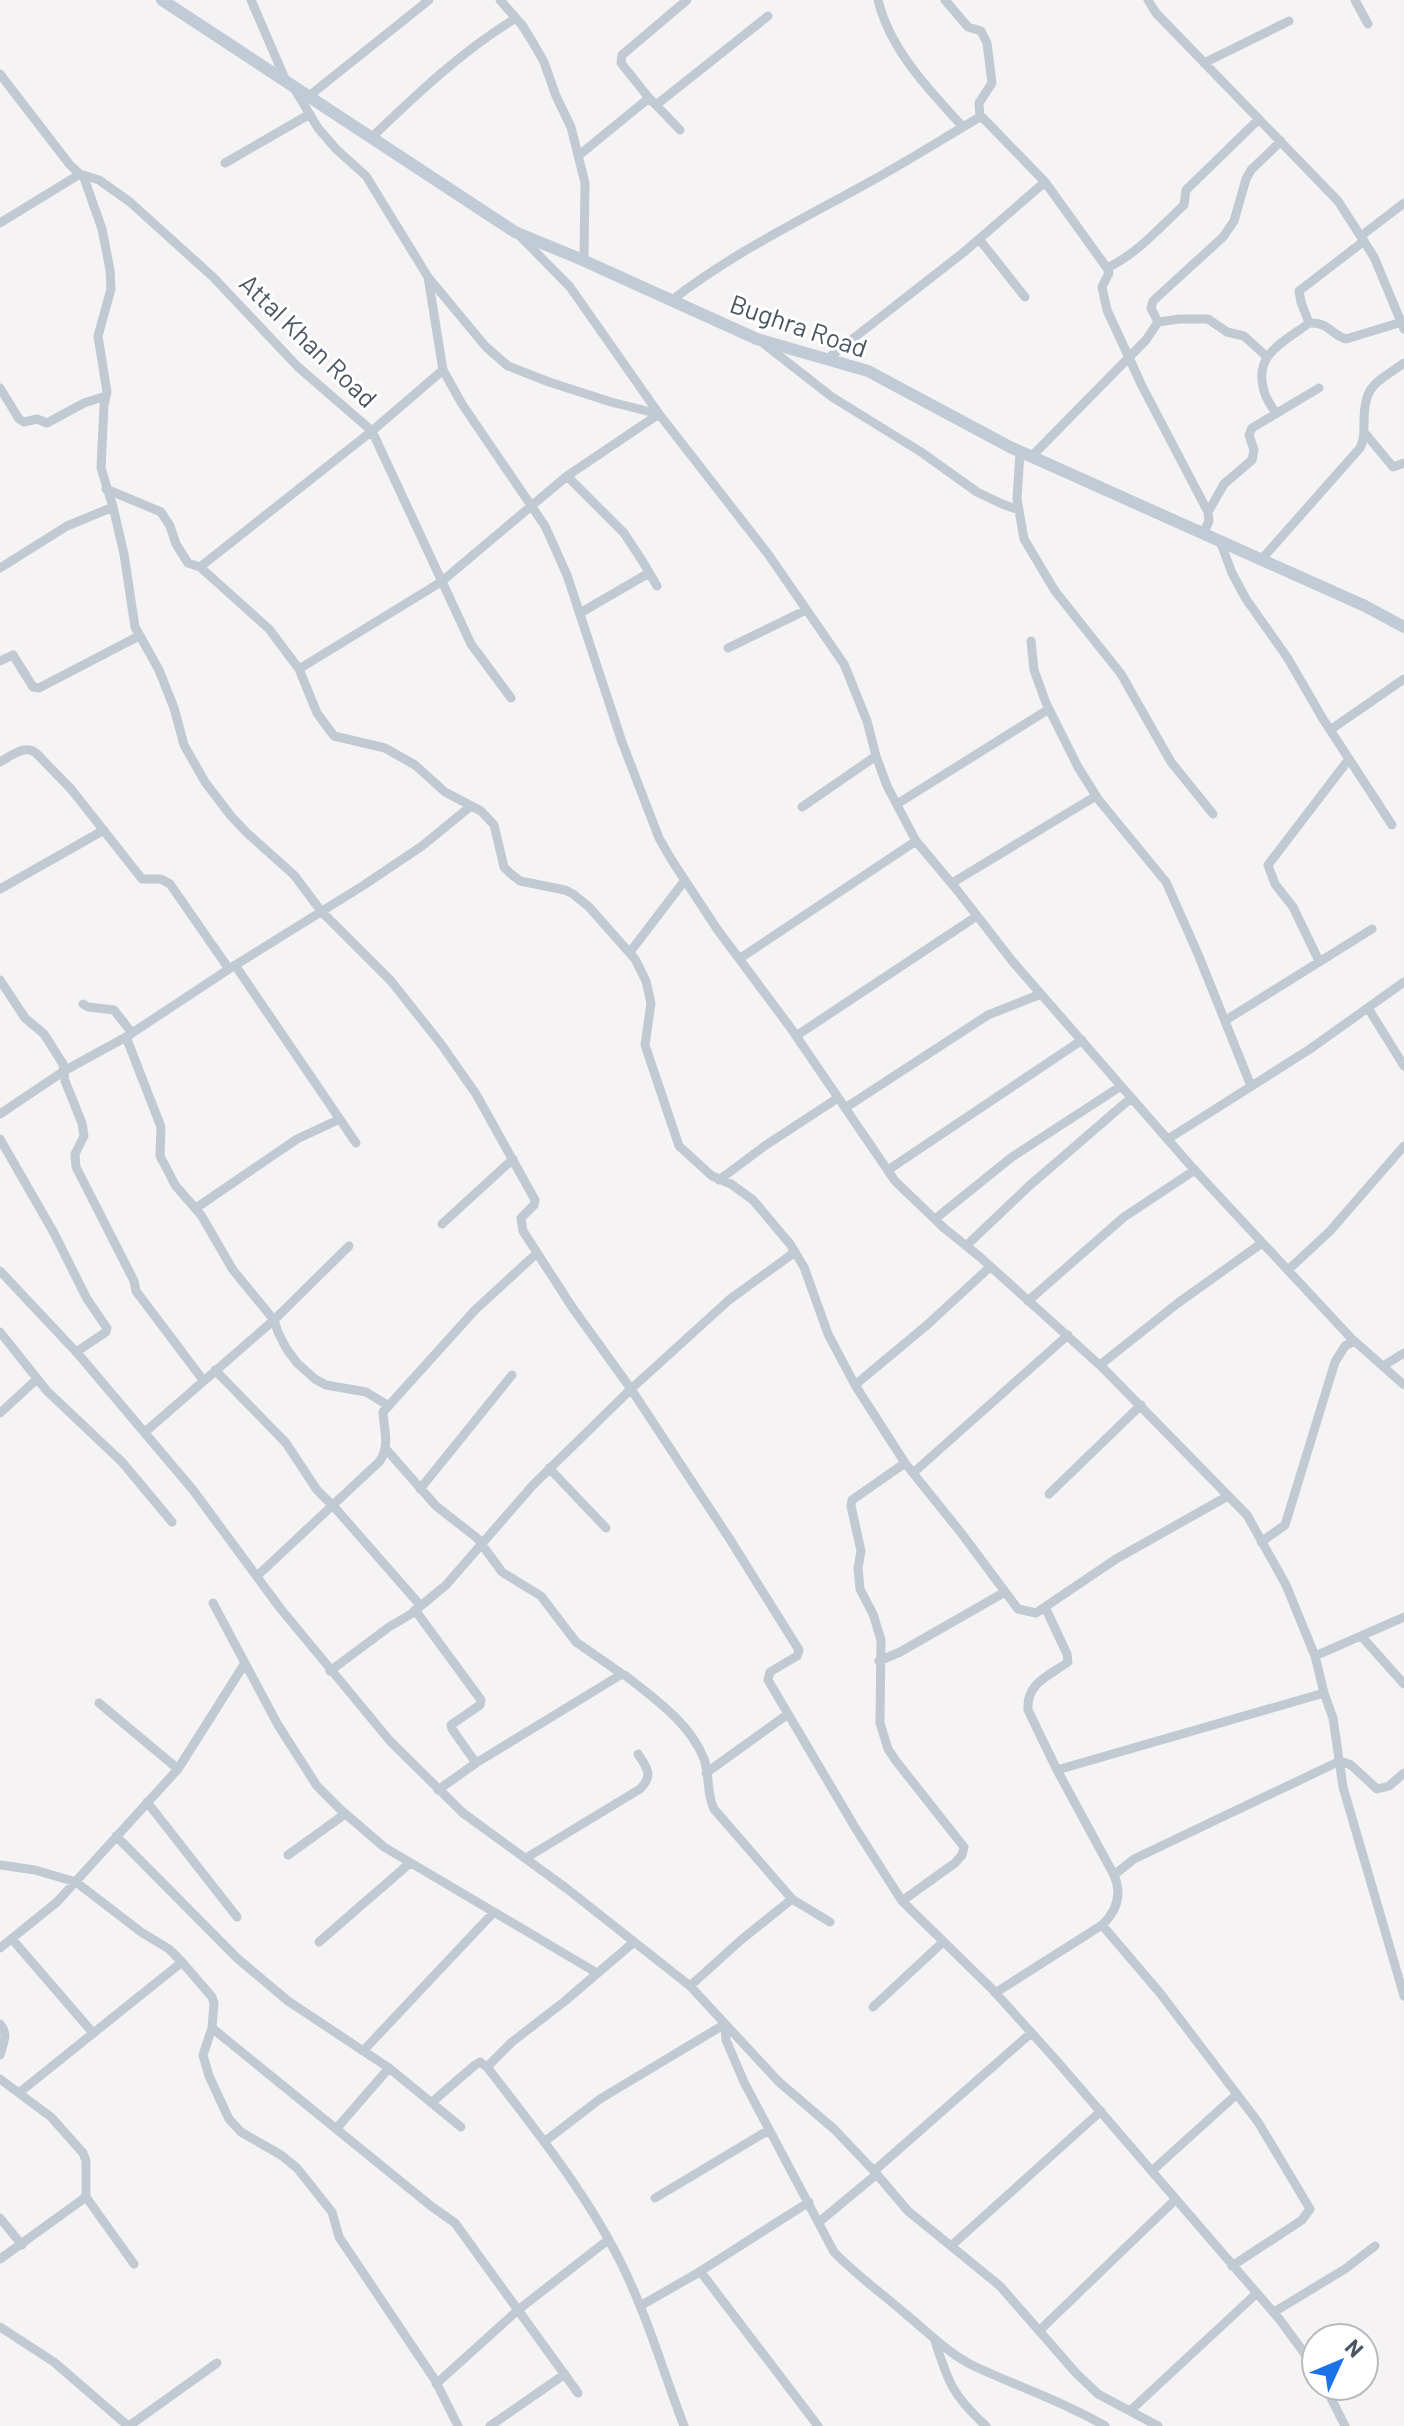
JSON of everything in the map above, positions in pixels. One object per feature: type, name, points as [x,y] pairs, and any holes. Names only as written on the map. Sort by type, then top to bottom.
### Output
[{"type":"street","name":"Bughra Road","points":[[162,0],[515,232],[757,339],[868,371],[1025,454],[1365,606],[1404,627]]},
{"type":"street","points":[[251,0],[289,83],[336,149],[366,176],[428,277],[486,347],[508,366],[611,402],[659,414]]},
{"type":"street","points":[[309,96],[429,0]]},
{"type":"street","points":[[500,0],[522,25],[544,62],[571,127],[586,191],[584,260]]},
{"type":"street","points":[[680,130],[624,69],[621,60],[687,0]]},
{"type":"street","points":[[878,0],[888,29],[914,71],[963,127]]},
{"type":"street","points":[[945,0],[968,27],[981,31],[987,43],[992,83],[979,103],[980,117]]},
{"type":"street","points":[[1149,0],[1156,13],[1338,201],[1374,257],[1403,325],[1346,339],[1325,325],[1309,323],[1266,356],[1261,367],[1264,392],[1276,414]]},
{"type":"street","points":[[1355,0],[1368,24]]},
{"type":"street","points":[[578,156],[768,16]]},
{"type":"street","points":[[372,137],[466,51],[516,18]]},
{"type":"street","points":[[1204,63],[1289,21]]},
{"type":"street","name":"Attal Khan Road","points":[[0,74],[70,165],[82,175],[99,180],[130,202],[213,277],[298,367],[372,431],[471,644],[511,698]]},
{"type":"street","points":[[225,163],[310,114]]},
{"type":"street","points":[[672,300],[714,270],[980,117]]},
{"type":"street","points":[[980,117],[989,121],[1045,182],[1107,268],[1109,273],[1103,281],[1102,293],[1129,357],[1208,512],[1209,521],[1203,534]]},
{"type":"street","points":[[1107,268],[1144,242],[1184,205],[1186,190],[1259,119]]},
{"type":"street","points":[[1158,322],[1151,308],[1153,301],[1223,237],[1234,221],[1251,170],[1281,141]]},
{"type":"street","points":[[0,223],[82,175],[107,247],[110,270],[111,289],[98,336],[106,383],[101,468],[124,554],[139,636],[159,670],[184,745],[205,782],[231,816],[294,875],[321,911],[391,981],[476,1094],[535,1200],[520,1222],[537,1253],[631,1389],[799,1650],[797,1656],[776,1667],[767,1676],[902,1901],[995,1993],[1101,2111],[1300,2345]]},
{"type":"street","points":[[827,359],[979,239],[1045,182]]},
{"type":"street","points":[[1309,323],[1299,291],[1404,203]]},
{"type":"street","points":[[515,232],[570,287],[659,414],[768,554],[844,664],[867,721],[887,786],[916,841],[1041,994],[1195,1170],[1354,1341],[1404,1385]]},
{"type":"street","points":[[979,239],[1025,297]]},
{"type":"street","points":[[428,277],[443,370],[462,404],[545,526],[567,575],[622,742],[653,824],[685,880],[895,1181],[1100,1365],[1247,1515],[1286,1585],[1315,1656],[1333,1718],[1343,1787],[1402,1976],[1404,1996]]},
{"type":"street","points":[[1158,322],[1208,319],[1227,332],[1244,336],[1266,356]]},
{"type":"street","points":[[1158,322],[1129,357],[1025,454],[1019,510],[1024,539],[1045,575],[1121,674],[1171,762],[1213,814]]},
{"type":"street","points":[[757,339],[832,397],[921,452],[977,492],[1019,510]]},
{"type":"street","points":[[1261,560],[1355,454],[1363,442],[1364,408],[1370,390],[1404,363]]},
{"type":"street","points":[[200,567],[372,431],[443,370]]},
{"type":"street","points":[[0,388],[24,422],[37,419],[47,423],[84,403],[106,396]]},
{"type":"street","points":[[1208,512],[1224,484],[1252,460],[1254,450],[1249,435],[1252,428],[1319,388]]},
{"type":"street","points":[[299,669],[441,582],[567,476],[659,414]]},
{"type":"street","points":[[1364,432],[1393,467],[1404,463]]},
{"type":"street","points":[[567,476],[624,533],[657,586]]},
{"type":"street","points":[[106,489],[161,512],[188,563],[200,567],[269,629],[299,669],[317,713],[334,736],[385,748],[415,765],[445,792],[481,811],[494,825],[504,867],[510,873],[520,881],[573,894],[630,952],[646,981],[651,1003],[645,1045],[679,1146],[704,1170],[731,1184],[763,1210],[795,1252],[804,1267],[828,1334],[855,1385],[905,1463],[1018,1609],[1036,1613],[1116,1559],[1228,1496]]},
{"type":"street","points":[[0,568],[67,526],[113,507]]},
{"type":"street","points":[[1220,541],[1246,599],[1287,657],[1392,825]]},
{"type":"street","points":[[580,613],[649,573]]},
{"type":"street","points":[[728,648],[806,610]]},
{"type":"street","points":[[0,661],[13,655],[33,687],[39,688],[139,636]]},
{"type":"street","points":[[1031,641],[1034,670],[1049,709],[1078,767],[1096,796],[1166,882],[1251,1086]]},
{"type":"street","points":[[1330,730],[1404,679]]},
{"type":"street","points":[[897,804],[1049,709]]},
{"type":"street","points":[[0,762],[24,749],[32,749],[71,789],[142,879],[161,879],[170,884],[356,1143]]},
{"type":"street","points":[[802,807],[876,756]]},
{"type":"street","points":[[1319,961],[1293,907],[1275,884],[1268,865],[1349,759]]},
{"type":"street","points":[[952,883],[1096,796]]},
{"type":"street","points":[[0,1114],[64,1071],[129,1035],[422,846],[471,806]]},
{"type":"street","points":[[0,889],[104,830]]},
{"type":"street","points":[[739,959],[916,841]]},
{"type":"street","points":[[630,952],[685,880]]},
{"type":"street","points":[[796,1036],[977,916]]},
{"type":"street","points":[[1226,1020],[1372,929]]},
{"type":"street","points":[[0,980],[25,1018],[44,1034],[63,1064],[65,1081],[84,1136],[75,1154],[76,1167],[134,1281],[136,1291],[203,1380]]},
{"type":"street","points":[[1168,1139],[1404,982]]},
{"type":"street","points":[[845,1108],[988,1015],[1041,994]]},
{"type":"street","points":[[83,1004],[114,1010],[129,1035],[161,1127],[160,1156],[175,1185],[196,1208],[233,1270],[274,1320],[286,1348],[297,1363],[326,1385],[366,1392],[389,1406]]},
{"type":"street","points":[[1368,1008],[1404,1066]]},
{"type":"street","points":[[888,1170],[1082,1040]]},
{"type":"street","points":[[935,1219],[1012,1157],[1121,1086]]},
{"type":"street","points":[[719,1180],[838,1098]]},
{"type":"street","points":[[966,1246],[1029,1186],[1131,1098]]},
{"type":"street","points":[[196,1208],[297,1139],[340,1119]]},
{"type":"street","points":[[0,1139],[54,1233],[87,1299],[107,1328],[106,1332],[76,1352]]},
{"type":"street","points":[[1288,1270],[1330,1231],[1404,1146]]},
{"type":"street","points":[[442,1224],[513,1159]]},
{"type":"street","points":[[1028,1301],[1124,1217],[1195,1170]]},
{"type":"street","points":[[1100,1365],[1178,1303],[1262,1243]]},
{"type":"street","points":[[145,1432],[274,1320],[349,1246]]},
{"type":"street","points":[[330,1671],[446,1585],[549,1468],[631,1389],[729,1300],[795,1252]]},
{"type":"street","points":[[257,1576],[380,1461],[385,1448],[383,1412],[465,1320],[537,1253]]},
{"type":"street","points":[[855,1385],[990,1267]]},
{"type":"street","points":[[0,1271],[145,1432],[193,1490],[330,1671],[390,1741],[438,1790],[463,1813],[690,1986],[779,2082],[834,2129],[908,2211],[1000,2286],[1098,2394],[1158,2426]]},
{"type":"street","points":[[0,1332],[47,1391],[122,1462],[172,1522]]},
{"type":"street","points":[[913,1473],[1068,1335]]},
{"type":"street","points":[[1261,1542],[1285,1525],[1335,1362],[1345,1346],[1354,1341]]},
{"type":"street","points":[[1383,1366],[1404,1353]]},
{"type":"street","points":[[215,1370],[286,1443],[317,1490],[418,1608],[481,1700],[480,1705],[451,1725],[476,1763]]},
{"type":"street","points":[[420,1489],[512,1375]]},
{"type":"street","points":[[0,1413],[37,1379]]},
{"type":"street","points":[[1049,1494],[1141,1405]]},
{"type":"street","points":[[385,1448],[451,1520],[477,1538],[502,1572],[541,1596],[576,1642],[622,1674],[677,1719],[702,1754],[710,1802],[714,1809],[792,1899],[830,1922]]},
{"type":"street","points":[[902,1901],[955,1863],[964,1847],[888,1749],[880,1723],[881,1640],[878,1626],[860,1589],[861,1551],[851,1506],[852,1500],[905,1463]]},
{"type":"street","points":[[549,1468],[606,1528]]},
{"type":"street","points":[[879,1661],[1005,1592]]},
{"type":"street","points":[[213,1603],[278,1725],[317,1786],[345,1814],[384,1847],[597,1973]]},
{"type":"street","points":[[995,1993],[1102,1925],[1112,1916],[1118,1900],[1114,1875],[1031,1720],[1027,1700],[1036,1684],[1068,1662],[1045,1607]]},
{"type":"street","points":[[1315,1656],[1404,1617]]},
{"type":"street","points":[[1362,1637],[1404,1684]]},
{"type":"street","points":[[1,1947],[57,1902],[178,1769],[245,1663]]},
{"type":"street","points":[[438,1790],[476,1763],[622,1674]]},
{"type":"street","points":[[1057,1770],[1324,1693]]},
{"type":"street","points":[[99,1703],[178,1769]]},
{"type":"street","points":[[706,1773],[788,1714]]},
{"type":"street","points":[[526,1858],[640,1789],[649,1779],[649,1773],[638,1754]]},
{"type":"street","points":[[1114,1875],[1134,1859],[1340,1761],[1351,1765],[1377,1789],[1389,1786],[1404,1773]]},
{"type":"street","points":[[147,1802],[237,1917]]},
{"type":"street","points":[[288,1855],[345,1814]]},
{"type":"street","points":[[116,1836],[237,1958],[288,2001],[389,2068],[461,2127]]},
{"type":"street","points":[[319,1942],[410,1863]]},
{"type":"street","points":[[0,1865],[35,1870],[76,1882],[141,1932],[169,1949],[212,1997],[215,2008],[212,2028],[203,2055],[229,2119],[241,2132],[281,2155],[316,2189],[332,2212],[339,2237],[347,2251],[436,2384],[458,2426]]},
{"type":"street","points":[[690,1986],[792,1899]]},
{"type":"street","points":[[363,2051],[493,1913]]},
{"type":"street","points":[[1102,1925],[1160,1993],[1258,2122],[1310,2209],[1302,2220],[1232,2266]]},
{"type":"street","points":[[12,1939],[93,2033]]},
{"type":"street","points":[[487,2067],[512,2042],[634,1942]]},
{"type":"street","points":[[873,2007],[943,1942]]},
{"type":"street","points":[[20,2092],[182,1962]]},
{"type":"street","points":[[0,2024],[5,2030],[0,2055]]},
{"type":"street","points":[[725,2024],[726,2040],[744,2082],[834,2252],[935,2341],[975,2367],[1105,2426]]},
{"type":"street","points":[[544,2142],[600,2099],[725,2024]]},
{"type":"street","points":[[212,2028],[455,2223],[578,2393]]},
{"type":"street","points":[[819,2222],[1031,2033]]},
{"type":"street","points":[[431,2103],[475,2065],[480,2062],[487,2067],[544,2142],[619,2259],[640,2306],[684,2426]]},
{"type":"street","points":[[336,2129],[389,2068]]},
{"type":"street","points":[[0,2079],[51,2117],[83,2153],[86,2161],[86,2197],[134,2264]]},
{"type":"street","points":[[1153,2170],[1237,2094]]},
{"type":"street","points":[[951,2246],[1101,2111]]},
{"type":"street","points":[[655,2198],[769,2130]]},
{"type":"street","points":[[0,2259],[86,2197]]},
{"type":"street","points":[[1040,2330],[1176,2199]]},
{"type":"street","points":[[640,2306],[809,2202]]},
{"type":"street","points":[[0,2218],[22,2245]]},
{"type":"street","points":[[436,2384],[518,2310],[608,2240]]},
{"type":"street","points":[[1274,2312],[1345,2269],[1375,2246]]},
{"type":"street","points":[[700,2271],[818,2426]]},
{"type":"street","points":[[1130,2411],[1257,2293]]},
{"type":"street","points":[[0,2327],[54,2362],[128,2426],[217,2363]]},
{"type":"street","points":[[935,2341],[955,2395],[986,2426]]},
{"type":"street","points":[[490,2426],[565,2374]]},
{"type":"street","points":[[1333,2402],[1345,2426]]}]
